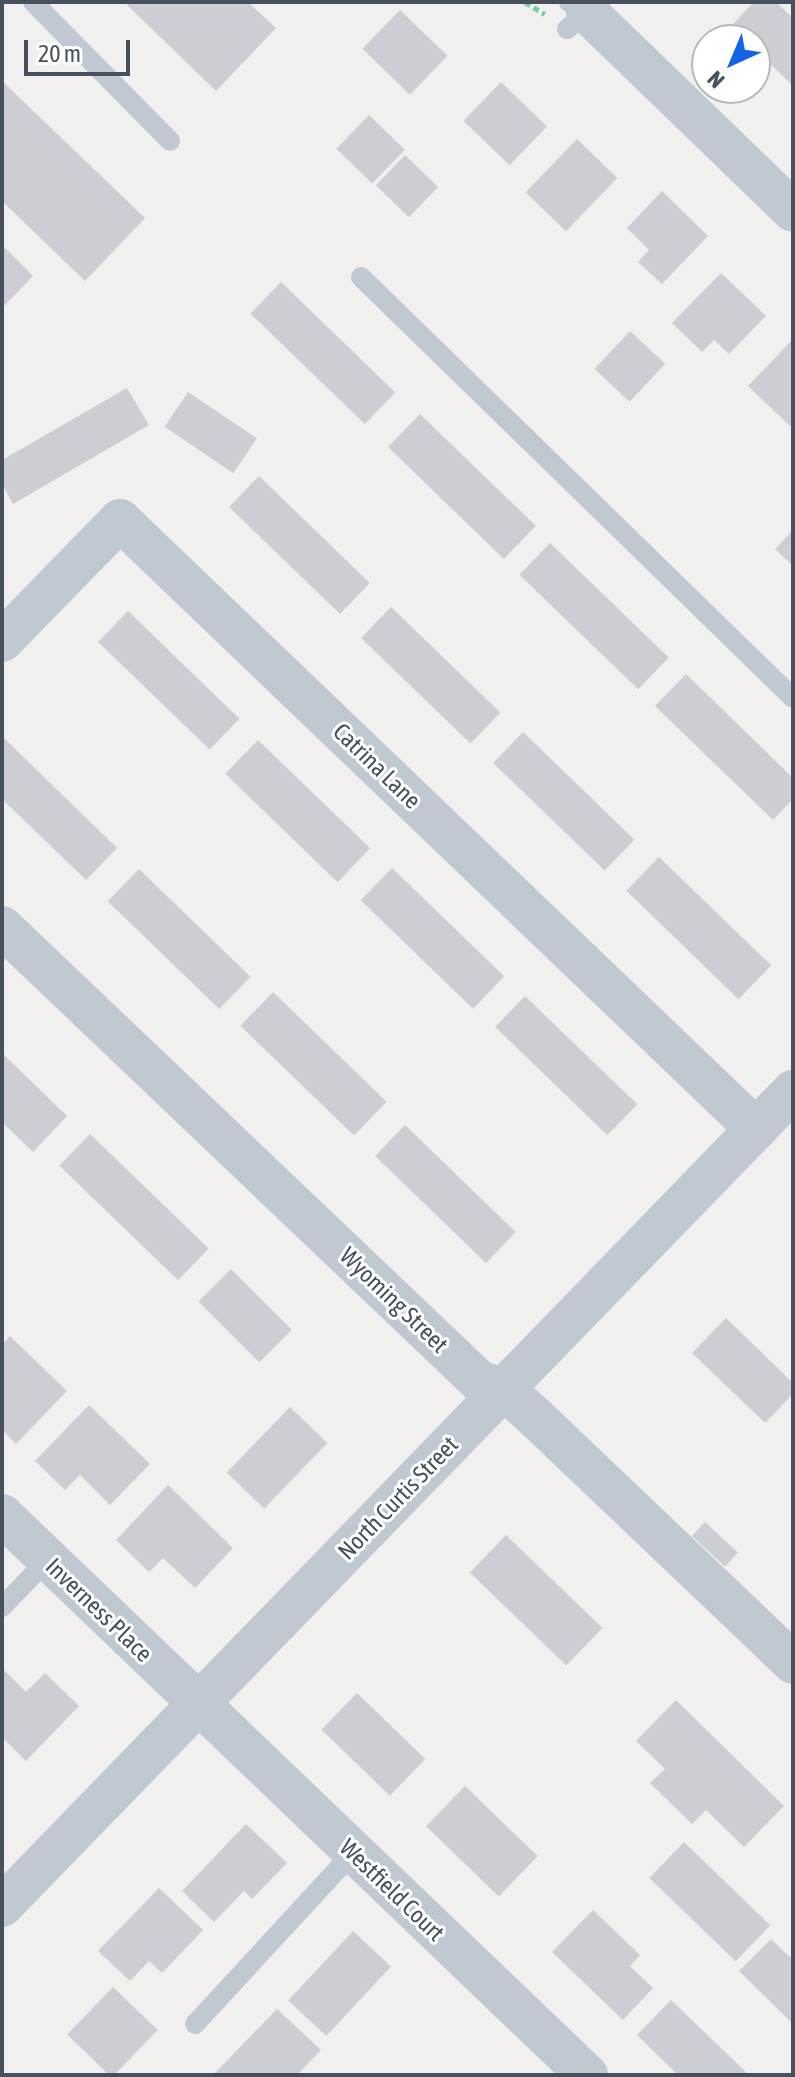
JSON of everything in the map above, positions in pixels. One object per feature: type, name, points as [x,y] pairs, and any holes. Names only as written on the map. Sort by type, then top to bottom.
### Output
[{"type":"street","points":[[574,14],[793,211]]},
{"type":"street","name":"Catrina Lane","points":[[2,641],[120,520],[756,1129]]},
{"type":"street","name":"Wyoming Street","points":[[2,927],[480,1382],[504,1389],[793,1663]]},
{"type":"street","name":"North Curtis Street","points":[[2,1906],[793,1091]]},
{"type":"street","name":"Inverness Place","points":[[2,1515],[198,1704]]},
{"type":"street","name":"Westfield Court","points":[[198,1704],[587,2075]]},
{"type":"lane","points":[[33,2],[170,141]]},
{"type":"lane","points":[[361,277],[793,698]]},
{"type":"lane","points":[[2,1607],[48,1559]]},
{"type":"lane","points":[[195,2024],[353,1853]]},
{"type":"building","points":[[124,2],[248,2],[276,28],[216,91]]},
{"type":"building","points":[[754,2],[776,2],[793,18],[793,86],[771,65],[771,24],[733,24]]},
{"type":"building","points":[[400,10],[447,56],[410,95],[362,49]]},
{"type":"building","points":[[2,81],[145,218],[85,281],[2,201]]},
{"type":"building","points":[[501,82],[547,126],[510,165],[463,121]]},
{"type":"building","points":[[369,115],[405,150],[372,184],[336,149]]},
{"type":"building","points":[[577,139],[617,178],[566,231],[526,192]]},
{"type":"building","points":[[405,155],[438,187],[409,217],[376,185]]},
{"type":"building","points":[[662,191],[708,236],[662,284],[638,262],[649,250],[627,228]]},
{"type":"building","points":[[2,245],[33,276],[2,308]]},
{"type":"building","points":[[721,273],[766,316],[729,354],[714,340],[702,352],[672,323]]},
{"type":"building","points":[[281,282],[395,392],[365,424],[250,314]]},
{"type":"building","points":[[630,331],[665,364],[630,402],[595,369]]},
{"type":"building","points":[[793,339],[793,423],[790,426],[748,386]]},
{"type":"building","points":[[127,388],[149,425],[13,504],[2,484],[2,460]]},
{"type":"building","points":[[188,392],[257,438],[233,473],[165,427]]},
{"type":"building","points":[[420,414],[536,526],[504,559],[388,447]]},
{"type":"building","points":[[259,476],[370,583],[340,614],[229,507]]},
{"type":"building","points":[[793,530],[793,566],[775,549]]},
{"type":"building","points":[[550,543],[669,658],[638,689],[519,575]]},
{"type":"building","points":[[391,607],[500,713],[470,744],[361,638]]},
{"type":"building","points":[[128,611],[239,719],[210,750],[98,642]]},
{"type":"building","points":[[686,674],[793,778],[793,799],[773,820],[655,706]]},
{"type":"building","points":[[523,732],[634,840],[605,871],[493,763]]},
{"type":"building","points":[[4,738],[117,848],[86,880],[2,799]]},
{"type":"building","points":[[258,740],[370,848],[338,882],[225,774]]},
{"type":"building","points":[[659,857],[771,965],[739,999],[626,891]]},
{"type":"building","points":[[392,868],[504,976],[473,1009],[361,900]]},
{"type":"building","points":[[139,869],[250,977],[219,1009],[108,901]]},
{"type":"building","points":[[273,992],[387,1102],[354,1136],[240,1026]]},
{"type":"building","points":[[525,996],[637,1104],[607,1135],[495,1027]]},
{"type":"building","points":[[2,1053],[67,1116],[33,1152],[2,1122]]},
{"type":"building","points":[[405,1125],[516,1232],[486,1263],[375,1156]]},
{"type":"building","points":[[90,1134],[209,1249],[178,1280],[59,1166]]},
{"type":"building","points":[[231,1269],[292,1330],[259,1362],[198,1302]]},
{"type":"building","points":[[726,1318],[793,1383],[793,1394],[765,1423],[692,1353]]},
{"type":"building","points":[[10,1336],[67,1391],[16,1444],[2,1430],[2,1345]]},
{"type":"building","points":[[89,1405],[150,1464],[110,1505],[80,1475],[65,1490],[35,1461]]},
{"type":"building","points":[[290,1407],[327,1443],[264,1509],[227,1472]]},
{"type":"building","points":[[168,1485],[233,1548],[195,1588],[163,1558],[149,1572],[116,1540]]},
{"type":"building","points":[[705,1522],[738,1553],[725,1567],[692,1536]]},
{"type":"building","points":[[506,1535],[602,1628],[566,1665],[470,1572]]},
{"type":"building","points":[[2,1668],[26,1692],[45,1673],[79,1706],[26,1761],[2,1737]]},
{"type":"building","points":[[357,1693],[425,1759],[390,1796],[322,1730]]},
{"type":"building","points":[[676,1700],[784,1806],[744,1847],[706,1810],[692,1824],[650,1783],[665,1769],[636,1741]]},
{"type":"building","points":[[465,1786],[538,1856],[499,1896],[426,1826]]},
{"type":"building","points":[[246,1824],[287,1863],[252,1899],[244,1891],[214,1922],[182,1891]]},
{"type":"building","points":[[684,1842],[770,1925],[736,1961],[649,1878]]},
{"type":"building","points":[[159,1888],[203,1930],[162,1973],[149,1961],[130,1981],[98,1951]]},
{"type":"building","points":[[593,1910],[640,1955],[630,1966],[653,1988],[623,2020],[552,1952]]},
{"type":"building","points":[[353,1931],[391,1966],[326,2036],[288,2000]]},
{"type":"building","points":[[771,1939],[793,1960],[793,2024],[739,1971]]},
{"type":"building","points":[[113,1987],[158,2030],[114,2075],[109,2075],[67,2034]]},
{"type":"building","points":[[671,2000],[747,2073],[678,2075],[637,2035]]},
{"type":"building","points":[[277,2009],[321,2050],[297,2075],[213,2075]]}]
